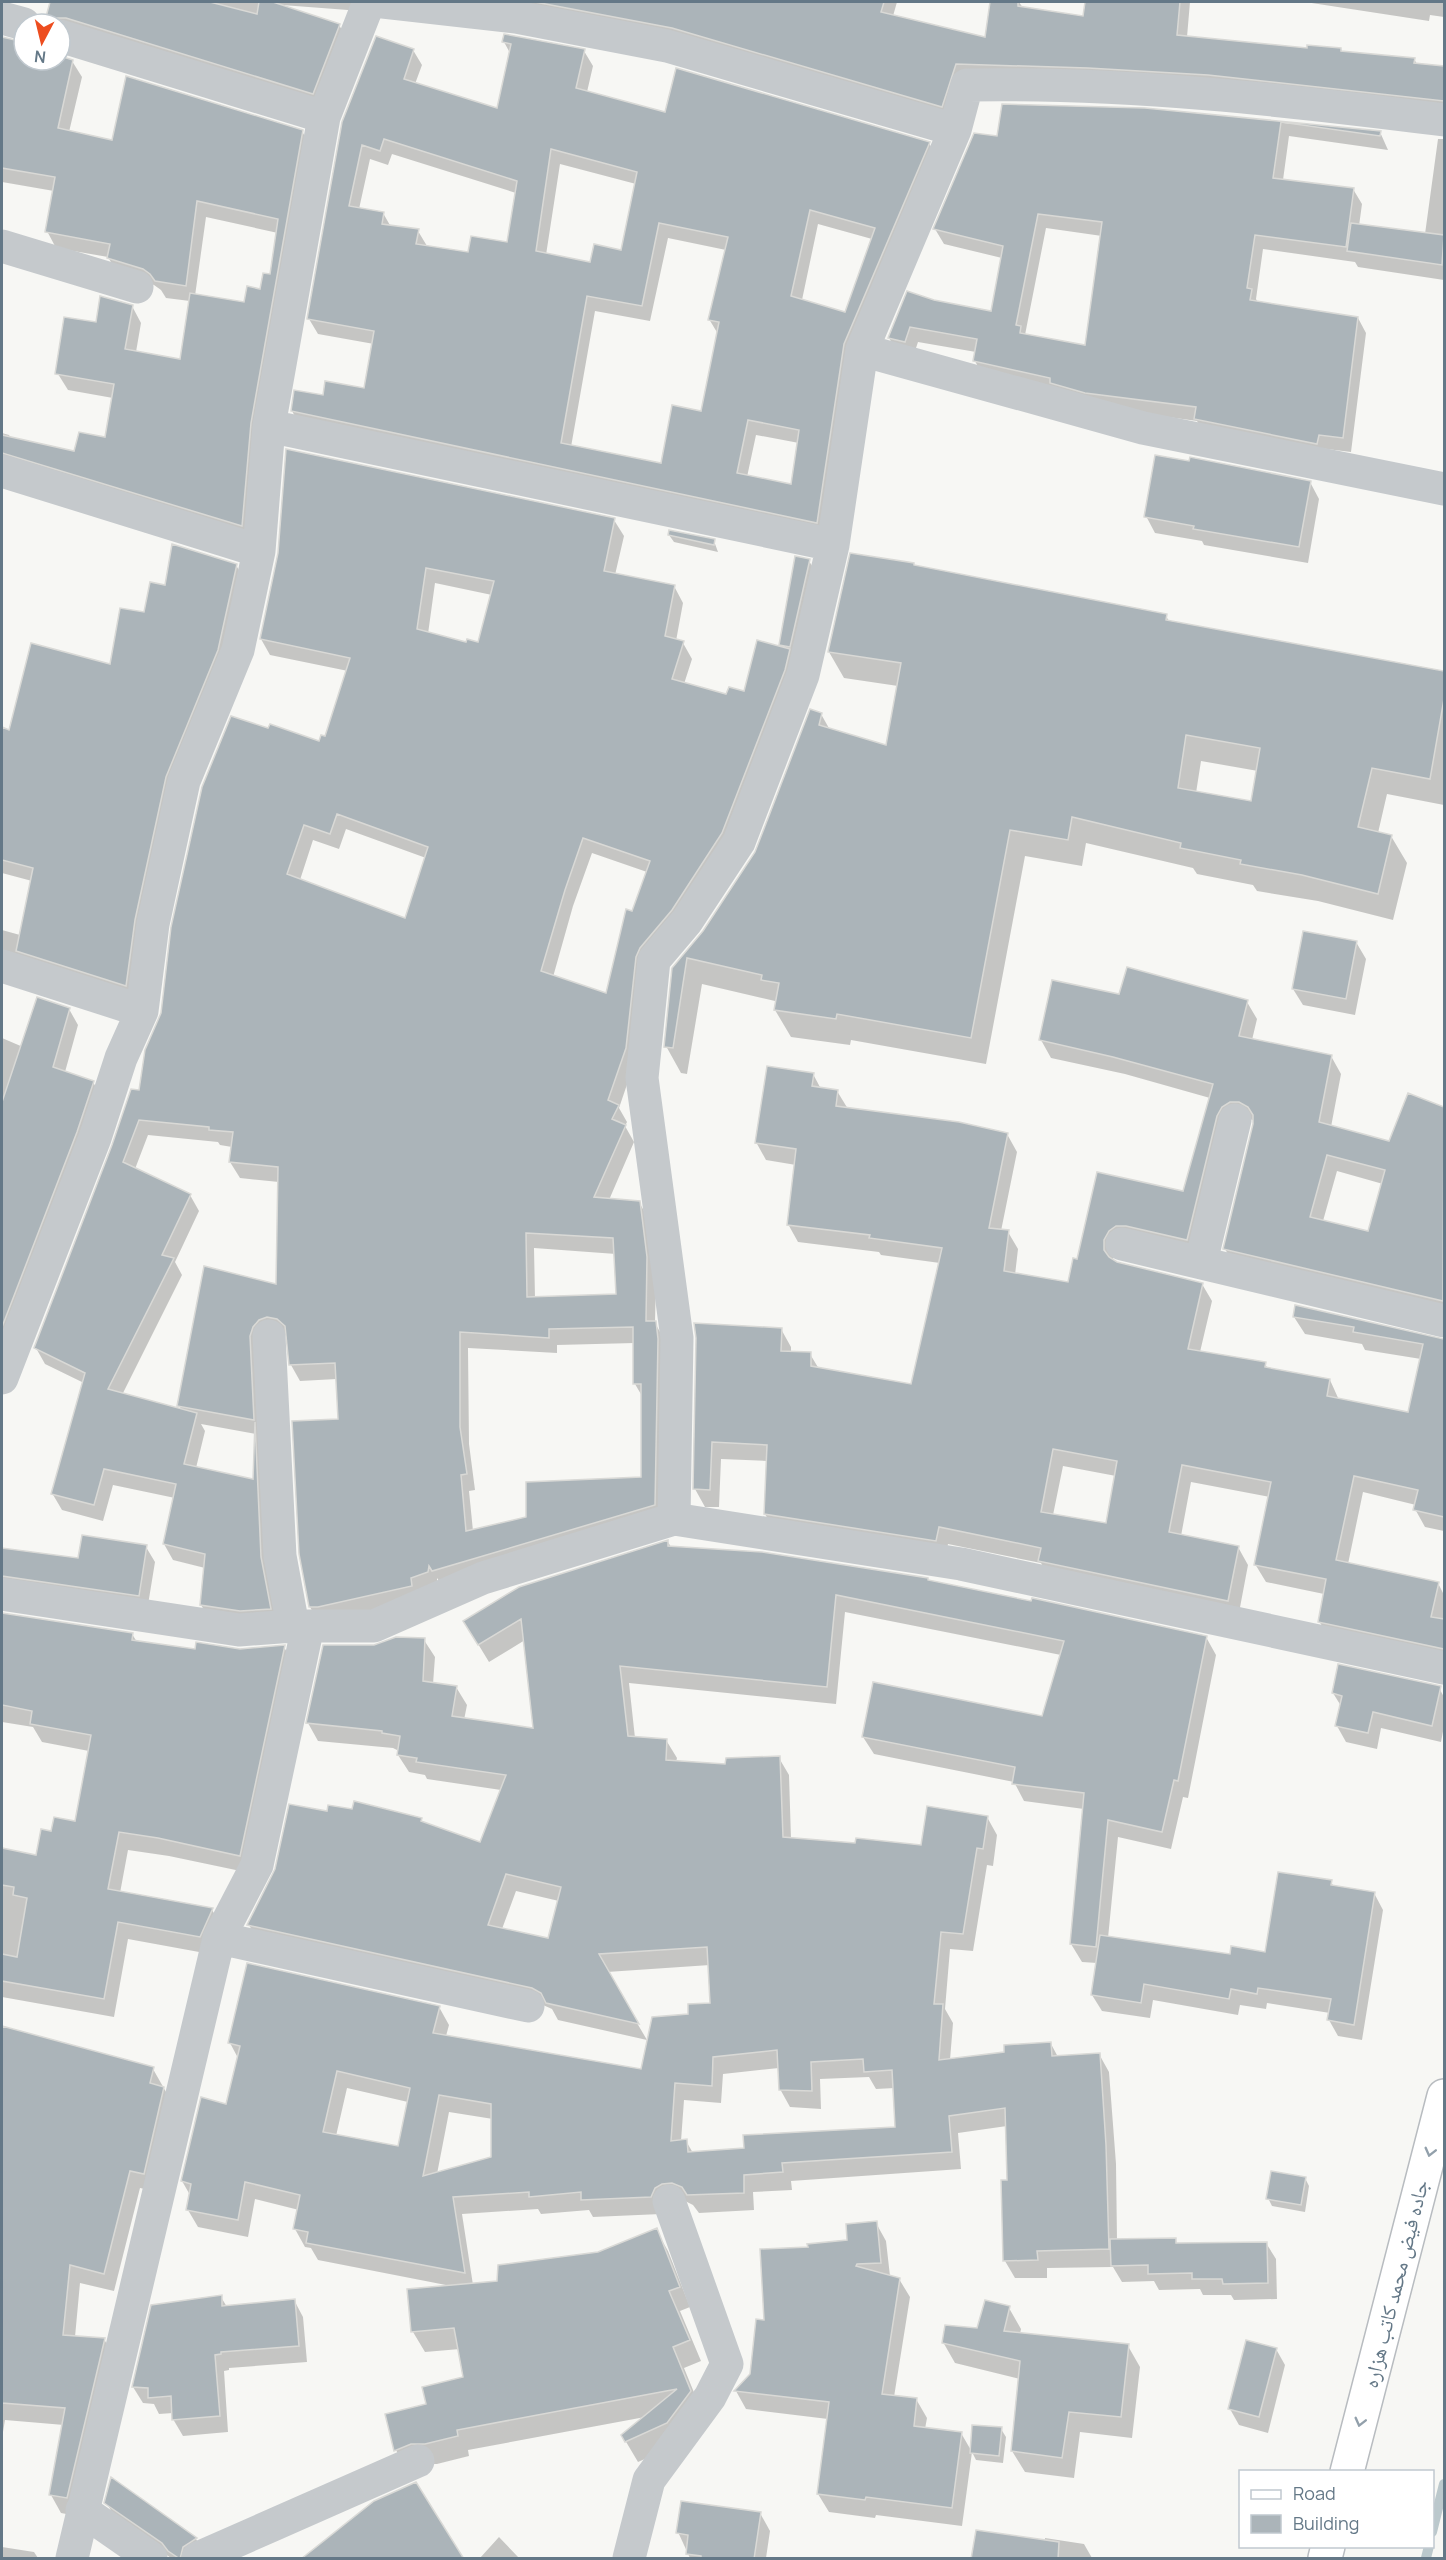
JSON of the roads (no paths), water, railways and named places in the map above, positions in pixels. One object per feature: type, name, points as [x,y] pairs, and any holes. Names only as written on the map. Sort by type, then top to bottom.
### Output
[{"type":"main road","name":"جاده فیض محمد کاتب هزاره","points":[[1348,2470],[1444,2096]]},
{"type":"street","points":[[2,1378],[95,1138],[121,1058],[142,1011],[153,924],[184,781],[238,651],[259,550],[269,426],[324,117],[369,2]]},
{"type":"street","points":[[382,2],[516,17],[667,46],[955,130]]},
{"type":"street","points":[[72,40],[324,117]]},
{"type":"street","points":[[674,1519],[677,1338],[642,1078],[654,960],[687,921],[739,842],[803,675],[833,545],[862,350],[955,130],[966,85],[1033,84],[1187,93],[1444,120]]},
{"type":"street","points":[[2,246],[137,287]]},
{"type":"street","points":[[862,350],[1143,428],[1444,489]]},
{"type":"street","points":[[269,426],[833,545]]},
{"type":"street","points":[[2,471],[259,550]]},
{"type":"street","points":[[2,966],[142,1011]]},
{"type":"street","points":[[1201,1262],[1235,1120]]},
{"type":"street","points":[[1122,1244],[1444,1320]]},
{"type":"street","points":[[72,2559],[219,1938],[257,1865],[301,1626],[280,1556],[269,1336]]},
{"type":"street","points":[[2,1594],[239,1630],[301,1626],[374,1626],[483,1578],[674,1519],[961,1564],[1444,1668]]},
{"type":"street","points":[[219,1938],[528,2006]]},
{"type":"street","points":[[629,2559],[649,2480],[710,2397],[728,2364],[669,2201]]},
{"type":"street","points":[[198,2559],[418,2460]]},
{"type":"street","points":[[82,2510],[151,2559]]},
{"type":"waterway","points":[[1434,2524],[1444,2484]]},
{"type":"waterway","points":[[1426,2558],[1428,2548]]}]
